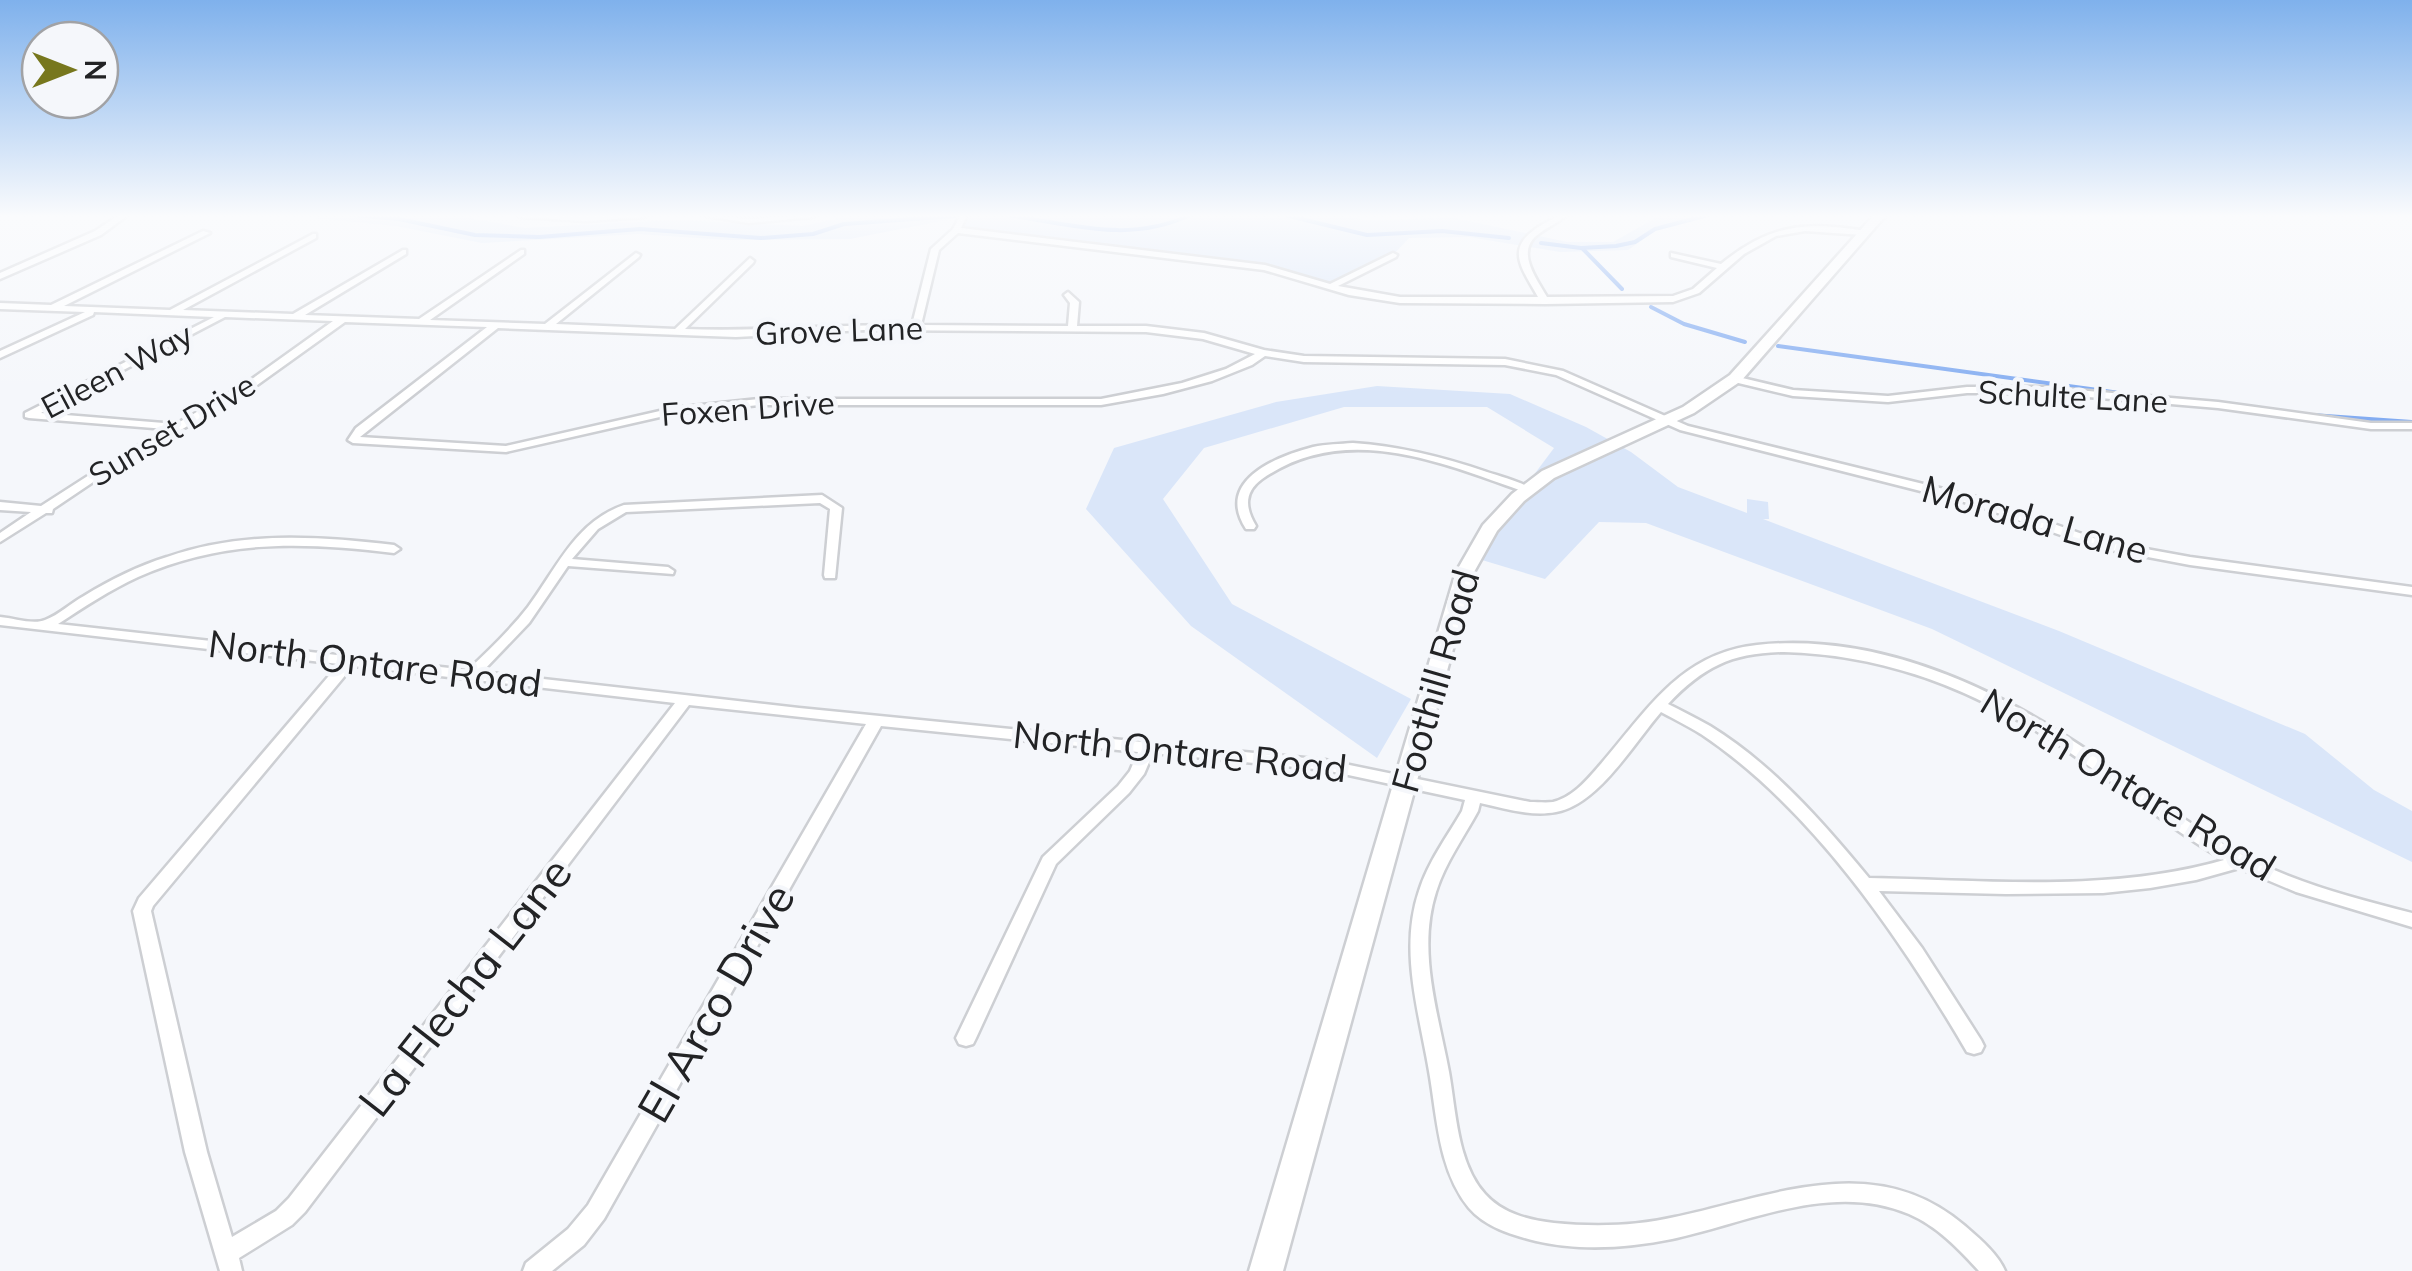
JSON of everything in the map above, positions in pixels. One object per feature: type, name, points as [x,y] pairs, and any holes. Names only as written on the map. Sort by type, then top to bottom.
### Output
[{"type":"main road","name":"Foothill Road","points":[[1266,1271],[1466,572],[1484,533],[1526,488],[1581,454],[1664,420],[1734,379],[1828,274]]},
{"type":"street","points":[[52,308],[121,274]]},
{"type":"street","points":[[170,314],[243,274]]},
{"type":"street","points":[[295,318],[366,274]]},
{"type":"street","points":[[422,322],[490,274]]},
{"type":"street","points":[[547,327],[612,274]]},
{"type":"street","points":[[677,332],[735,274]]},
{"type":"street","points":[[916,328],[929,274]]},
{"type":"street","points":[[1294,274],[1400,300],[1649,302],[1684,297],[1706,288],[1718,274]]},
{"type":"street","points":[[1332,286],[1354,274]]},
{"type":"street","points":[[1532,274],[1545,301]]},
{"type":"street","points":[[1068,295],[1075,302],[1072,328]]},
{"type":"street","name":"Grove Lane","points":[[0,306],[759,334],[916,328],[1187,333],[1304,359],[1489,360],[1529,365],[1573,378],[1664,420]]},
{"type":"street","points":[[0,355],[96,310]]},
{"type":"street","name":"Eileen Way","points":[[177,428],[29,415],[224,315]]},
{"type":"street","name":"Sunset Drive","points":[[0,538],[48,510],[86,481],[248,386],[344,319]]},
{"type":"street","name":"Foxen Drive","points":[[496,325],[360,430],[353,440],[506,449],[673,411],[759,402],[1101,402],[1139,396],[1226,371],[1252,362],[1262,352]]},
{"type":"street","name":"Schulte Lane","points":[[1734,379],[1799,394],[1888,399],[1977,389],[2041,390],[2218,405],[2371,426],[2412,426]]},
{"type":"street","name":"Morada Lane","points":[[1664,420],[1976,501],[2109,546],[2412,591]]},
{"type":"street","points":[[1250,526],[1241,508],[1241,497],[1251,481],[1292,455],[1329,446],[1389,449],[1526,488]]},
{"type":"street","points":[[471,675],[529,615],[595,524],[624,509],[814,498],[836,508],[830,574]]},
{"type":"street","points":[[0,506],[48,510]]},
{"type":"street","points":[[47,625],[134,574],[225,545],[290,538],[394,549]]},
{"type":"street","points":[[565,562],[668,571]]},
{"type":"street","name":"North Ontare Road","points":[[0,621],[686,699],[1325,764],[1538,809],[1570,802],[1586,791],[1701,666],[1748,650],[1830,650],[1890,660],[1945,678],[2032,721],[2202,839],[2241,861],[2304,889],[2412,920]]},
{"type":"street","points":[[228,1262],[196,1152],[142,911],[145,902],[351,659]]},
{"type":"street","name":"La Flecha Lane","points":[[228,1262],[297,1205],[686,699]]},
{"type":"street","points":[[1661,706],[1707,728],[1738,752],[1864,884],[1918,953],[1974,1046]]},
{"type":"street","name":"El Arco Drive","points":[[534,1271],[576,1237],[596,1212],[877,719]]},
{"type":"street","points":[[966,1038],[1049,861],[1065,840],[1128,786],[1148,757],[1147,746]]},
{"type":"street","points":[[1473,798],[1426,895],[1421,952],[1454,1150],[1470,1189],[1488,1211],[1533,1229],[1580,1235],[1671,1230],[1782,1200],[1822,1194],[1880,1196],[1913,1205],[1945,1222],[1994,1271]]},
{"type":"street","points":[[1864,884],[2130,885],[2191,878],[2241,861]]},
{"type":"shaded area","points":[[1294,274],[1355,274],[1332,286]]},
{"type":"shaded area","points":[[1377,386],[1510,394],[1586,427],[1631,452],[1678,487],[1747,513],[1747,499],[1768,502],[1769,519],[1763,519],[2059,631],[2305,734],[2374,790],[2412,811],[2412,862],[1932,629],[1646,523],[1599,522],[1545,579],[1472,557],[1554,448],[1487,407],[1344,407],[1204,448],[1163,499],[1232,604],[1411,699],[1377,758],[1191,626],[1086,509],[1114,448],[1276,402]]},
{"type":"waterway","points":[[1608,274],[1622,289]]},
{"type":"waterway","points":[[1651,307],[1684,324],[1745,342]]},
{"type":"waterway","points":[[1778,346],[2149,397]]},
{"type":"waterway","points":[[2312,415],[2412,422]]}]
